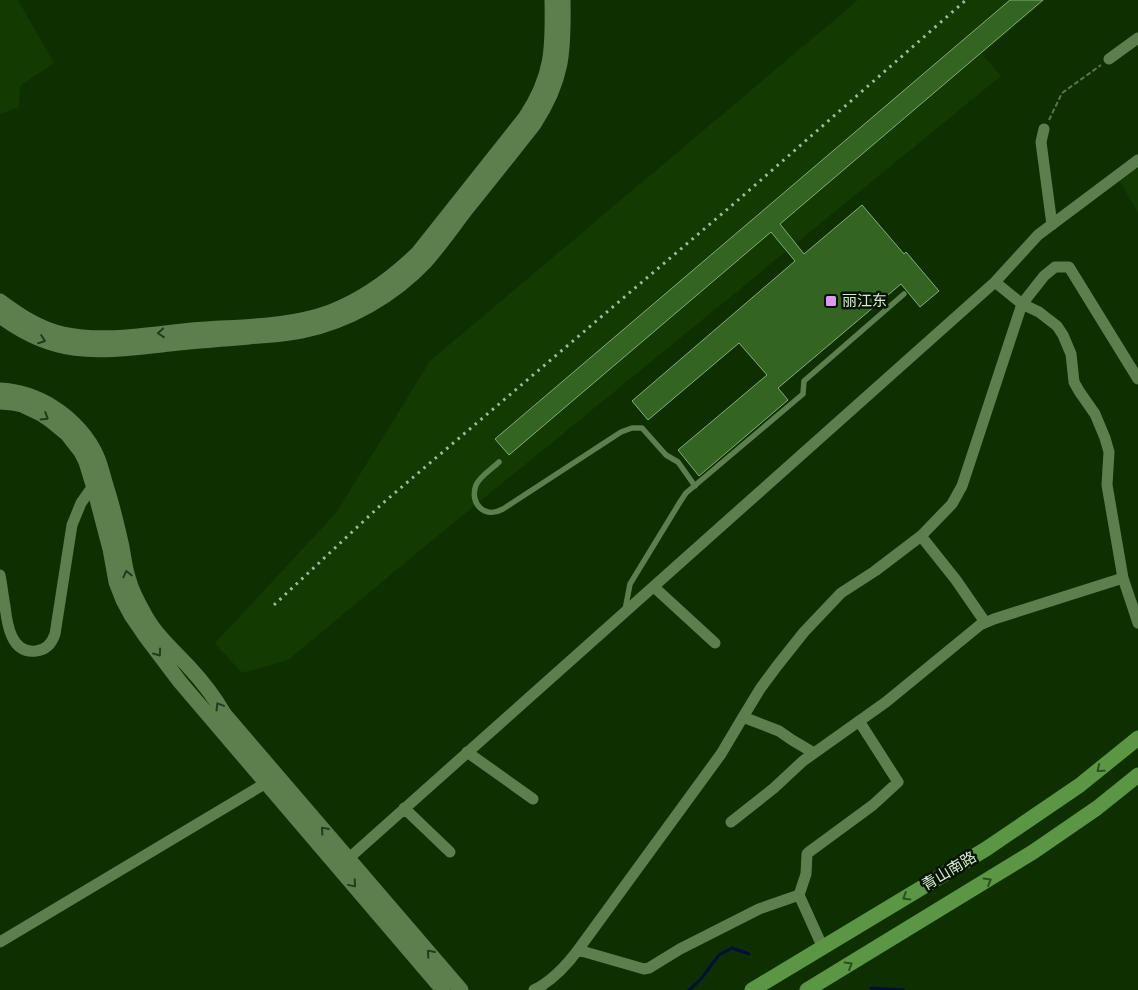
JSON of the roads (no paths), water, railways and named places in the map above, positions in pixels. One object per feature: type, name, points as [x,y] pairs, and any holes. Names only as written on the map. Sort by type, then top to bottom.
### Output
[{"type":"main road","name":"青山南路","points":[[752,990],[1017,828],[1080,785],[1138,738]]},
{"type":"main road","name":"青山南路","points":[[807,990],[1025,858],[1097,808],[1138,775]]},
{"type":"street","points":[[0,301],[28,321],[61,334],[84,338],[106,338],[285,323],[323,314],[357,300],[395,274],[418,253],[525,118],[544,85],[551,58],[552,0]]},
{"type":"street","points":[[0,316],[23,332],[46,342],[70,348],[106,350],[286,334],[334,322],[362,309],[408,278],[426,260],[538,118],[554,88],[561,60],[564,30],[563,0]]},
{"type":"street","points":[[1109,59],[1138,38]]},
{"type":"street","points":[[1044,129],[1041,142],[1052,225]]},
{"type":"street","points":[[348,858],[995,282],[1038,235],[1138,160]]},
{"type":"street","points":[[534,990],[562,969],[578,950],[721,754],[777,666],[804,632],[841,593],[875,571],[921,536],[952,504],[962,486],[1022,304],[1044,276],[1056,267],[1068,267],[1138,379]]},
{"type":"street","points":[[995,282],[1022,304],[1039,312],[1057,326],[1071,354],[1074,382],[1095,414],[1109,452],[1107,485],[1138,623]]},
{"type":"street","points":[[0,390],[14,390],[47,404],[67,418],[84,436],[97,457],[114,513],[128,580],[145,616],[166,644],[190,667],[212,694],[225,715],[462,990]]},
{"type":"street","points":[[0,402],[12,403],[32,409],[50,420],[67,434],[81,452],[86,462],[110,549],[116,582],[131,615],[180,682],[443,990]]},
{"type":"street","points":[[0,575],[7,624],[13,639],[20,647],[29,651],[44,648],[51,642],[55,634],[72,525],[82,503],[93,486]]},
{"type":"street","points":[[921,536],[956,580],[985,622]]},
{"type":"street","points":[[732,822],[774,788],[803,761],[886,702],[985,622],[994,618],[1129,584]]},
{"type":"street","points":[[654,586],[715,643]]},
{"type":"street","points":[[743,717],[779,731],[814,753]]},
{"type":"street","points":[[823,948],[799,895],[806,874],[807,854],[873,805],[898,782],[859,721]]},
{"type":"street","points":[[467,752],[533,799]]},
{"type":"street","points":[[0,942],[266,783]]},
{"type":"street","points":[[404,808],[450,852]]},
{"type":"street","points":[[578,950],[644,969],[649,968],[680,949],[759,909],[799,895]]},
{"type":"lane","points":[[625,612],[630,584],[686,493],[803,394],[804,381],[904,294]]},
{"type":"lane","points":[[499,462],[480,478],[475,490],[477,505],[480,509],[490,513],[503,509],[621,432],[632,428],[642,428],[666,455],[678,462],[695,486]]},
{"type":"waterway","points":[[689,990],[701,979],[719,955],[732,948],[749,954]]},
{"type":"waterway","points":[[871,988],[904,990]]},
{"type":"railway","points":[[274,605],[383,503],[737,201],[966,0]]},
{"type":"place","name":"丽江东","points":[[831,301]]}]
